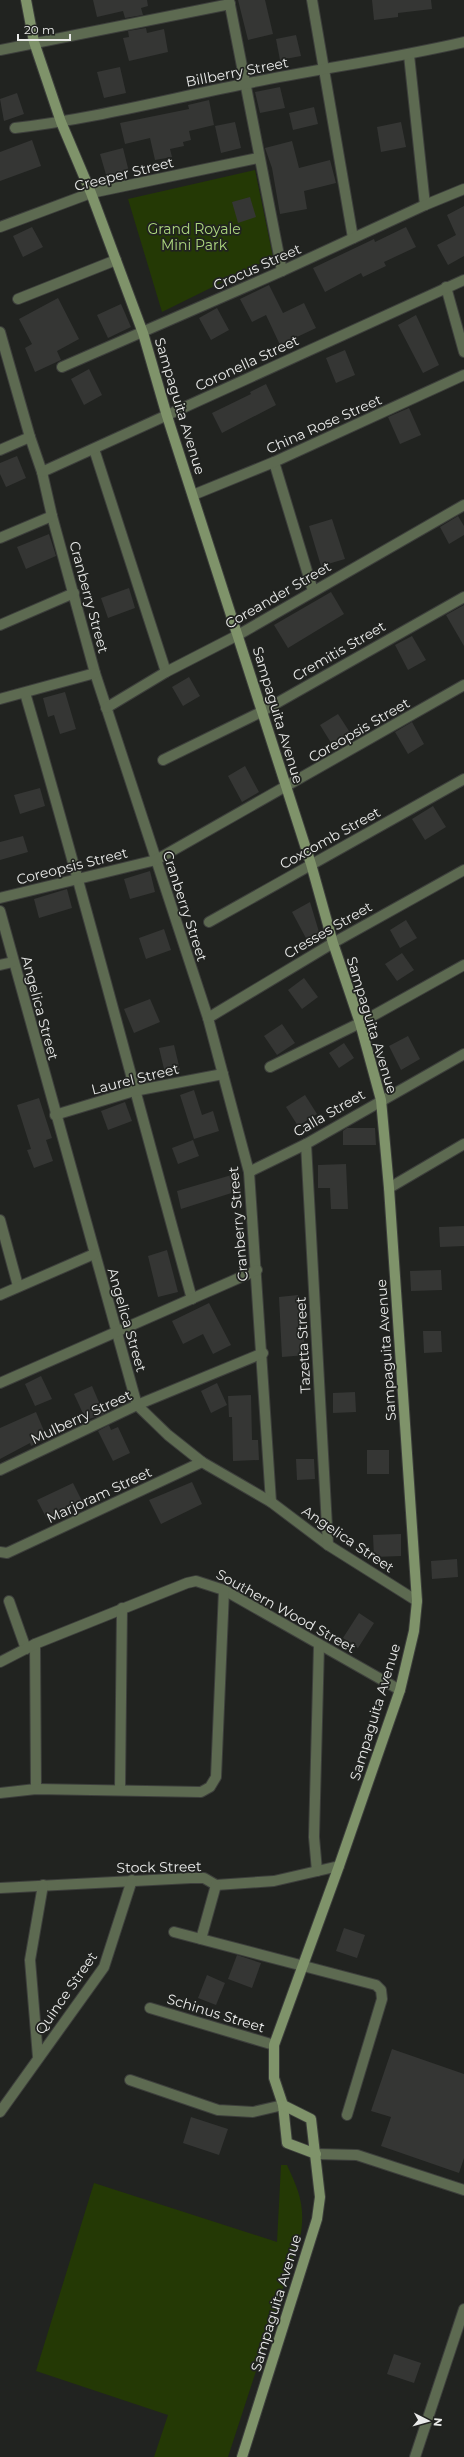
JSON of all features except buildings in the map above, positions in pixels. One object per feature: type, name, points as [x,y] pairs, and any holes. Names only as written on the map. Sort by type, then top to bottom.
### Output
[{"type":"main road","name":"Sampaguita Avenue","points":[[26,0],[34,42],[61,122],[91,193],[143,333],[167,416],[311,864],[333,943],[360,1023],[381,1100],[389,1188],[417,1601],[414,1631],[400,1690],[339,1866],[274,2045],[274,2078],[283,2105],[287,2143],[316,2154]]},
{"type":"main road","name":"Sampaguita Avenue","points":[[242,2457],[317,2219],[320,2197],[316,2154],[310,2119],[283,2105]]},
{"type":"street","points":[[312,0],[353,238]]},
{"type":"street","points":[[0,50],[229,2],[258,158],[282,271]]},
{"type":"street","name":"Billberry Street","points":[[15,128],[61,122],[244,84],[409,54],[464,42]]},
{"type":"street","points":[[409,54],[425,205]]},
{"type":"street","name":"Creeper Street","points":[[0,227],[91,193],[258,158]]},
{"type":"street","name":"Crocus Street","points":[[62,367],[143,333],[425,205],[464,189]]},
{"type":"street","points":[[18,299],[116,260]]},
{"type":"street","name":"Coronella Street","points":[[42,472],[464,280]]},
{"type":"street","points":[[446,287],[464,352]]},
{"type":"street","name":"Cranberry Street","points":[[0,332],[4,364],[42,472],[52,516],[95,673],[208,1018],[249,1172],[263,1353],[271,1502]]},
{"type":"street","name":"China Rose Street","points":[[193,495],[274,462],[464,375]]},
{"type":"street","points":[[0,450],[30,437]]},
{"type":"street","points":[[94,449],[166,672]]},
{"type":"street","points":[[274,462],[313,591]]},
{"type":"street","name":"Coreander Street","points":[[106,708],[166,672],[238,635],[464,505]]},
{"type":"street","points":[[0,538],[52,516]]},
{"type":"street","points":[[0,625],[74,593]]},
{"type":"street","name":"Cremitis Street","points":[[163,760],[261,712],[464,596]]},
{"type":"street","points":[[0,699],[95,673]]},
{"type":"street","name":"Coreopsis Street","points":[[0,898],[156,860],[286,788],[464,685]]},
{"type":"street","points":[[25,692],[79,878],[134,1091],[192,1299]]},
{"type":"street","name":"Coxcomb Street","points":[[209,922],[464,779]]},
{"type":"street","name":"Cresses Street","points":[[208,1018],[333,943],[464,870]]},
{"type":"street","name":"Angelica Street","points":[[0,911],[136,1406],[168,1435],[202,1462],[271,1502],[328,1545],[417,1601]]},
{"type":"street","points":[[0,965],[13,962]]},
{"type":"street","points":[[270,1067],[360,1023],[464,965]]},
{"type":"street","name":"Calla Street","points":[[249,1172],[306,1144],[464,1054]]},
{"type":"street","name":"Laurel Street","points":[[55,1115],[134,1091],[223,1074]]},
{"type":"street","name":"Tazetta Street","points":[[306,1144],[328,1545]]},
{"type":"street","points":[[389,1188],[464,1144]]},
{"type":"street","points":[[0,1220],[18,1286]]},
{"type":"street","points":[[0,1295],[94,1254]]},
{"type":"street","points":[[0,1383],[115,1331],[257,1270]]},
{"type":"street","name":"Mulberry Street","points":[[0,1470],[136,1406],[263,1353]]},
{"type":"street","name":"Marjoram Street","points":[[4,1553],[202,1462]]},
{"type":"street","name":"Southern Wood Street","points":[[0,1662],[30,1647],[122,1608],[196,1581],[224,1590],[400,1690]]},
{"type":"street","points":[[0,1793],[36,1789],[120,1789],[201,1792],[210,1787],[216,1777],[224,1590]]},
{"type":"street","points":[[9,1601],[30,1647],[36,1789]]},
{"type":"street","points":[[120,1789],[122,1608]]},
{"type":"street","points":[[317,1871],[314,1837],[319,1645]]},
{"type":"street","name":"Stock Street","points":[[0,1888],[132,1880],[204,1878],[216,1885],[274,1881],[339,1866]]},
{"type":"street","name":"Quince Street","points":[[0,2112],[104,1967],[132,1880]]},
{"type":"street","points":[[38,2057],[30,1960],[43,1885]]},
{"type":"street","points":[[201,1939],[216,1885]]},
{"type":"street","points":[[174,1932],[376,1985],[381,1990],[382,1999],[376,2025],[347,2115]]},
{"type":"street","name":"Schinus Street","points":[[150,2008],[274,2045]]},
{"type":"street","points":[[130,2080],[218,2110],[253,2112],[283,2105]]},
{"type":"street","points":[[316,2154],[357,2154],[464,2190]]},
{"type":"street","points":[[415,2457],[464,2309]]},
{"type":"green space","name":"Grand Royale Mini Park","points":[[255,170],[273,257],[162,312],[128,199]]},
{"type":"green space","points":[[281,2165],[287,2165],[298,2191],[302,2214],[301,2233],[228,2457],[154,2457],[168,2415],[36,2371],[94,2183],[277,2242]]}]
